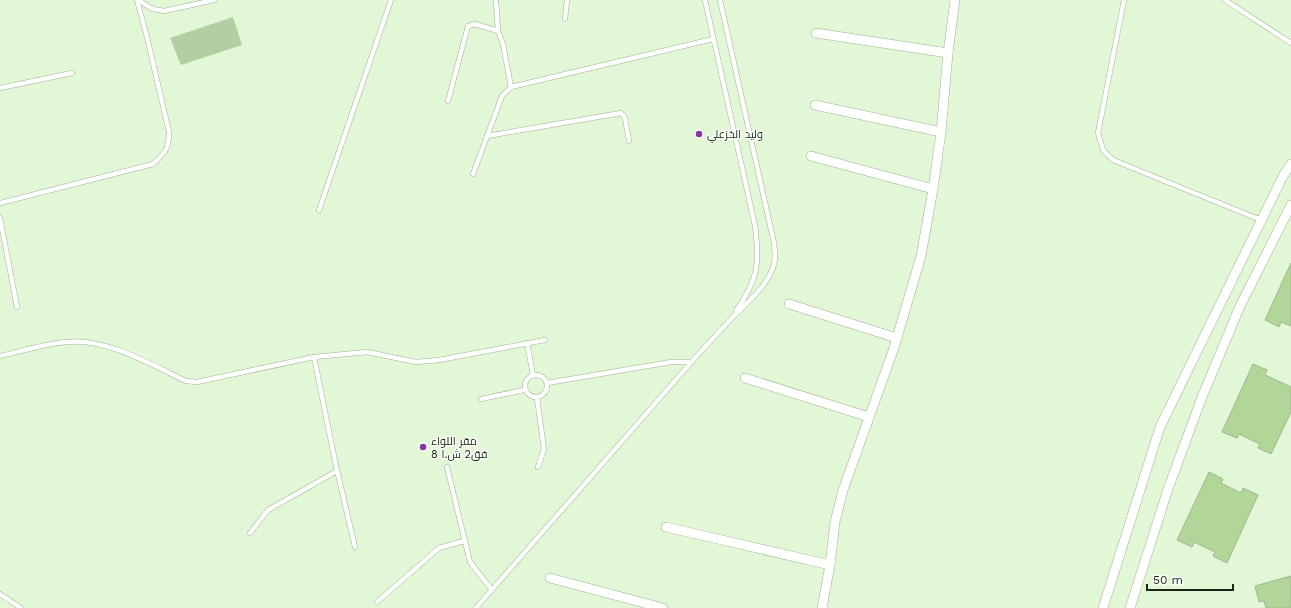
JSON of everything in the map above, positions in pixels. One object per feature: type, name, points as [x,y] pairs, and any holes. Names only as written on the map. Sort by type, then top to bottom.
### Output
[{"type":"street","points":[[822,608],[830,565],[835,522],[840,503],[897,338],[921,256],[941,132],[948,53],[955,0]]},
{"type":"street","points":[[816,33],[948,53]]},
{"type":"street","points":[[815,105],[941,132]]},
{"type":"street","points":[[811,156],[933,189]]},
{"type":"street","points":[[1103,608],[1160,427],[1282,176],[1291,164]]},
{"type":"street","points":[[1130,608],[1168,489],[1202,396],[1240,306],[1290,208]]},
{"type":"street","points":[[789,304],[897,338]]},
{"type":"street","points":[[745,378],[869,416]]},
{"type":"street","points":[[666,527],[830,565]]},
{"type":"street","points":[[550,578],[663,608]]},
{"type":"lane","points":[[138,0],[153,8],[164,11],[214,0]]},
{"type":"lane","points":[[0,202],[153,164],[164,155],[169,144],[169,132],[138,0]]},
{"type":"lane","points":[[319,210],[391,0]]},
{"type":"lane","points":[[496,0],[498,31],[503,44],[511,87]]},
{"type":"lane","points":[[565,19],[567,0]]},
{"type":"lane","points":[[705,0],[756,226],[758,245],[756,273],[752,285],[744,300],[730,320]]},
{"type":"lane","points":[[476,608],[692,362],[730,320],[754,297],[769,277],[774,266],[774,244],[720,0]]},
{"type":"lane","points":[[1124,0],[1098,134],[1103,150],[1113,160],[1261,220]]},
{"type":"lane","points":[[1225,0],[1291,43]]},
{"type":"lane","points":[[448,101],[468,26],[475,24],[498,31]]},
{"type":"lane","points":[[473,174],[502,96],[511,87],[714,39]]},
{"type":"lane","points":[[0,88],[72,73]]},
{"type":"lane","points":[[487,136],[621,113],[625,118],[629,141]]},
{"type":"lane","points":[[0,218],[18,307]]},
{"type":"lane","points":[[0,356],[67,341],[91,343],[110,346],[186,381],[197,382],[314,358],[367,352],[416,362],[439,360],[545,340]]},
{"type":"lane","points":[[527,343],[533,375]]},
{"type":"lane","points":[[314,358],[337,471],[355,547]]},
{"type":"lane","points":[[547,383],[670,362],[692,362]]},
{"type":"lane","points":[[533,375],[539,375],[544,378],[547,383],[547,390],[543,395],[537,398],[529,396],[524,390],[524,383],[533,375]]},
{"type":"lane","points":[[481,398],[524,390]]},
{"type":"lane","points":[[537,398],[544,449],[538,467]]},
{"type":"lane","points":[[446,467],[470,562],[492,590]]},
{"type":"lane","points":[[250,533],[268,510],[337,471]]},
{"type":"lane","points":[[377,602],[439,548],[464,541]]},
{"type":"lane","points":[[0,594],[21,608]]},
{"type":"green space","points":[[233,17],[242,45],[181,65],[170,38]]},
{"type":"building","points":[[1291,263],[1291,326],[1281,322],[1279,327],[1265,320]]},
{"type":"building","points":[[1253,364],[1267,370],[1265,375],[1291,387],[1291,412],[1271,454],[1258,448],[1260,444],[1239,434],[1237,438],[1222,432]]},
{"type":"building","points":[[1209,472],[1223,479],[1221,483],[1241,493],[1243,488],[1258,495],[1227,563],[1213,556],[1215,552],[1194,542],[1192,547],[1177,540]]},
{"type":"building","points":[[1291,576],[1291,608],[1266,608],[1264,601],[1259,602],[1255,586]]},
{"type":"place","name":"وليد الخزعلي","points":[[699,134]]},
{"type":"place","name":"مقر اللواء 8 فق2 ش.ا","points":[[423,447]]}]
